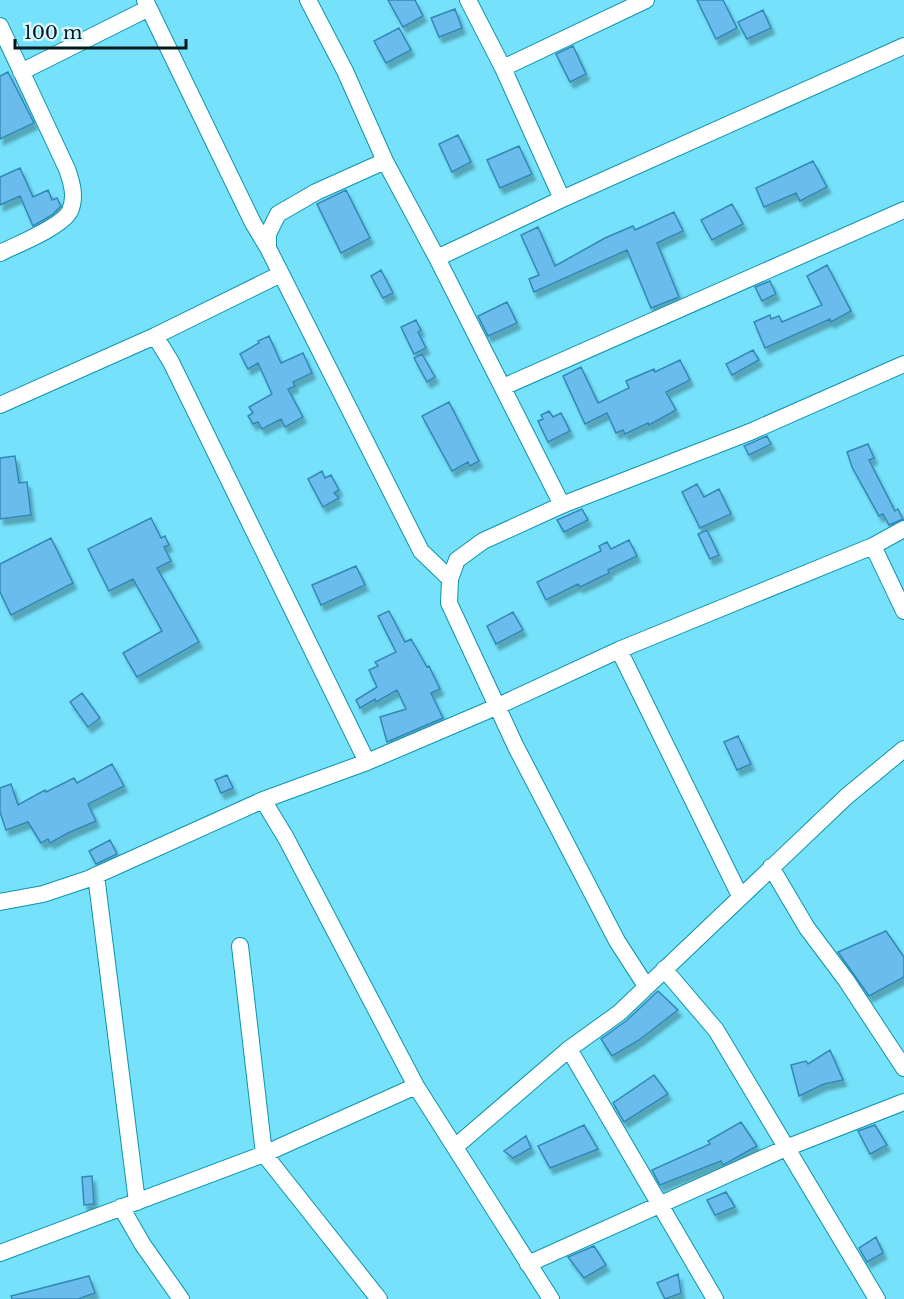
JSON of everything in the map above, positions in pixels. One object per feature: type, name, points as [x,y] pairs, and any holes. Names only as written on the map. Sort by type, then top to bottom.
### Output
[{"type":"street","points":[[308,0],[345,71],[385,161],[437,258],[562,505]]},
{"type":"street","points":[[468,0],[503,68],[562,199]]},
{"type":"street","points":[[503,68],[646,0]]},
{"type":"street","points":[[21,72],[147,4],[253,223],[268,248],[421,550],[450,579]]},
{"type":"street","points":[[0,26],[67,169],[74,190],[69,213],[46,231],[0,253]]},
{"type":"street","points":[[437,258],[562,199],[904,46]]},
{"type":"street","points":[[268,248],[268,234],[278,214],[316,192],[385,161]]},
{"type":"street","points":[[503,387],[904,210]]},
{"type":"street","points":[[0,405],[155,336],[281,274]]},
{"type":"street","points":[[155,336],[171,362],[367,762]]},
{"type":"street","points":[[646,986],[617,941],[496,706],[449,603],[450,579],[457,560],[483,541],[562,505],[750,432],[904,364]]},
{"type":"street","points":[[0,902],[43,894],[96,875],[263,800],[367,762],[618,650],[873,546],[904,529]]},
{"type":"street","points":[[873,546],[904,611]]},
{"type":"street","points":[[618,650],[740,896]]},
{"type":"street","points":[[455,1148],[569,1049],[619,1013],[847,796],[904,749]]},
{"type":"street","points":[[263,800],[286,838],[416,1086],[552,1299]]},
{"type":"street","points":[[771,867],[807,928],[846,980],[904,1068]]},
{"type":"street","points":[[96,875],[129,1204],[142,1245],[181,1299]]},
{"type":"street","points":[[240,946],[264,1154],[379,1299]]},
{"type":"street","points":[[664,969],[716,1030],[878,1299]]},
{"type":"street","points":[[569,1049],[715,1299]]},
{"type":"street","points":[[0,1253],[264,1154],[416,1086]]},
{"type":"street","points":[[528,1264],[786,1148],[904,1102]]},
{"type":"building","points":[[388,0],[415,0],[423,16],[403,27]]},
{"type":"building","points":[[697,0],[723,0],[737,28],[716,39]]},
{"type":"building","points":[[455,9],[462,28],[439,37],[431,18]]},
{"type":"building","points":[[763,10],[771,28],[747,39],[738,22]]},
{"type":"building","points":[[399,28],[411,50],[386,63],[374,41]]},
{"type":"building","points":[[573,46],[586,74],[570,82],[556,54]]},
{"type":"building","points":[[8,72],[34,123],[0,139],[0,76]]},
{"type":"building","points":[[458,135],[471,162],[452,172],[439,144]]},
{"type":"building","points":[[519,146],[532,174],[500,188],[487,160]]},
{"type":"building","points":[[813,161],[827,187],[800,201],[796,193],[764,207],[756,188]]},
{"type":"building","points":[[20,168],[33,197],[48,190],[52,200],[57,198],[61,206],[52,215],[33,226],[20,196],[0,205],[0,177]]},
{"type":"building","points":[[346,190],[370,238],[341,253],[317,204]]},
{"type":"building","points":[[732,204],[743,224],[712,240],[701,220]]},
{"type":"building","points":[[674,212],[683,231],[657,243],[679,297],[651,308],[627,250],[534,292],[529,279],[539,275],[521,235],[538,227],[555,266],[605,238],[633,226],[635,230]]},
{"type":"building","points":[[827,265],[851,311],[831,322],[830,319],[765,348],[754,322],[770,315],[771,319],[779,316],[782,322],[822,305],[807,276]]},
{"type":"building","points":[[381,270],[393,293],[383,298],[371,276]]},
{"type":"building","points":[[770,281],[776,294],[762,301],[755,287]]},
{"type":"building","points":[[507,302],[517,323],[488,336],[478,316]]},
{"type":"building","points":[[416,320],[421,330],[418,332],[426,348],[414,354],[401,327]]},
{"type":"building","points":[[269,336],[281,363],[303,353],[312,373],[293,382],[295,386],[288,389],[303,417],[285,427],[281,419],[262,429],[258,422],[253,424],[248,416],[253,413],[249,407],[272,394],[258,363],[248,369],[240,354]]},
{"type":"building","points":[[753,350],[759,360],[732,375],[726,364]]},
{"type":"building","points":[[422,354],[435,377],[427,382],[414,358]]},
{"type":"building","points":[[680,360],[690,380],[666,392],[676,410],[649,425],[648,423],[625,434],[623,430],[616,433],[607,413],[585,424],[563,376],[581,367],[598,403],[629,388],[626,381],[654,369],[655,372]]},
{"type":"building","points":[[449,402],[479,461],[470,466],[468,462],[452,471],[422,416]]},
{"type":"building","points":[[549,411],[553,417],[561,413],[570,431],[548,442],[538,421],[543,419],[541,415]]},
{"type":"building","points":[[767,436],[771,444],[749,455],[744,446]]},
{"type":"building","points":[[868,444],[874,458],[869,460],[895,511],[898,509],[903,519],[889,525],[883,514],[879,516],[852,467],[847,452]]},
{"type":"building","points":[[15,456],[19,483],[27,482],[31,515],[0,519],[0,458]]},
{"type":"building","points":[[322,471],[325,478],[331,475],[339,490],[334,493],[339,498],[323,507],[308,479]]},
{"type":"building","points":[[697,484],[704,497],[719,489],[731,514],[700,528],[682,492]]},
{"type":"building","points":[[582,509],[588,520],[564,532],[557,520]]},
{"type":"building","points":[[151,518],[161,538],[165,536],[169,545],[164,547],[171,561],[157,568],[199,642],[137,677],[123,653],[162,631],[133,579],[109,591],[88,549]]},
{"type":"building","points":[[707,530],[719,555],[710,559],[698,534]]},
{"type":"building","points":[[51,538],[73,583],[11,615],[0,592],[0,564]]},
{"type":"building","points":[[629,540],[637,556],[608,570],[609,573],[580,587],[578,584],[546,600],[537,582],[601,551],[599,546],[607,542],[611,549]]},
{"type":"building","points":[[356,566],[365,585],[321,605],[312,585]]},
{"type":"building","points":[[389,611],[405,642],[411,639],[427,667],[429,666],[440,689],[431,693],[443,718],[387,742],[380,717],[406,709],[397,690],[360,708],[356,700],[377,687],[369,670],[378,666],[375,662],[396,652],[378,616]]},
{"type":"building","points":[[513,612],[523,630],[496,644],[487,626]]},
{"type":"building","points":[[82,693],[100,718],[88,727],[70,702]]},
{"type":"building","points":[[738,736],[751,764],[737,770],[724,742]]},
{"type":"building","points":[[112,764],[124,786],[88,804],[96,821],[50,843],[48,839],[41,843],[28,822],[6,830],[0,812],[0,788],[11,784],[18,805],[74,778],[77,783]]},
{"type":"building","points":[[227,775],[233,788],[221,793],[215,780]]},
{"type":"building","points":[[110,840],[117,854],[96,864],[89,851]]},
{"type":"building","points":[[886,931],[904,957],[904,977],[869,996],[838,952]]},
{"type":"building","points":[[658,991],[678,1010],[639,1040],[612,1056],[601,1039],[626,1021]]},
{"type":"building","points":[[830,1050],[843,1080],[824,1084],[799,1096],[791,1065],[806,1061],[808,1064]]},
{"type":"building","points":[[654,1075],[668,1094],[624,1122],[613,1103]]},
{"type":"building","points":[[741,1122],[757,1146],[723,1165],[721,1161],[660,1185],[652,1170],[710,1144],[708,1141]]},
{"type":"building","points":[[584,1125],[598,1149],[550,1168],[538,1146]]},
{"type":"building","points":[[875,1125],[887,1145],[870,1154],[858,1131]]},
{"type":"building","points":[[526,1136],[531,1148],[513,1158],[504,1151]]},
{"type":"building","points":[[92,1176],[94,1204],[84,1205],[82,1177]]},
{"type":"building","points":[[726,1192],[735,1207],[715,1215],[707,1200]]},
{"type":"building","points":[[876,1237],[883,1253],[867,1262],[859,1248]]},
{"type":"building","points":[[594,1246],[606,1265],[584,1278],[568,1257]]},
{"type":"building","points":[[678,1274],[681,1293],[665,1299],[657,1283]]},
{"type":"building","points":[[89,1276],[95,1293],[78,1299],[12,1299],[11,1296]]}]
